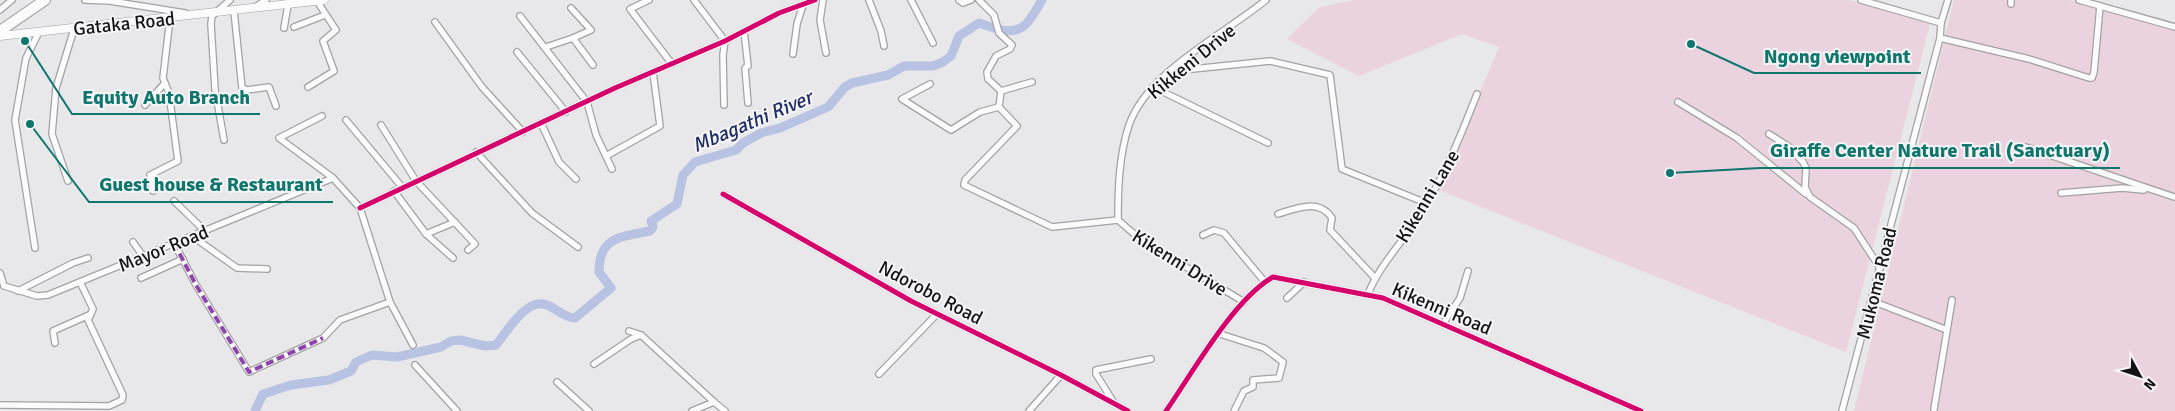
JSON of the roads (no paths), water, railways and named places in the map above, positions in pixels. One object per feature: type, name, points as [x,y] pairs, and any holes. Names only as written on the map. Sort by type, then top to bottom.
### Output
[{"type":"highway","points":[[0,32],[44,0]]},
{"type":"street","points":[[0,10],[12,0]]},
{"type":"street","points":[[85,0],[110,1],[184,12],[180,18]]},
{"type":"street","points":[[224,140],[214,89],[210,24],[212,16],[230,0]]},
{"type":"street","points":[[251,10],[266,0]]},
{"type":"street","name":"Gataka Road","points":[[0,32],[39,32],[74,29],[251,10],[324,0]]},
{"type":"street","points":[[649,0],[630,9],[672,64]]},
{"type":"street","points":[[694,0],[725,41],[723,55],[724,105]]},
{"type":"street","points":[[360,208],[476,152],[725,41],[779,13],[815,0]]},
{"type":"street","points":[[823,0],[820,20],[826,53]]},
{"type":"street","points":[[870,0],[884,46]]},
{"type":"street","points":[[911,0],[933,43]]},
{"type":"street","points":[[958,0],[963,4],[971,0]]},
{"type":"street","points":[[979,0],[995,17],[999,33],[1012,45],[1010,49],[996,56],[986,72],[988,79],[1001,91]]},
{"type":"street","name":"Kikkeni Drive","points":[[1118,220],[1124,150],[1133,116],[1154,87],[1266,0]]},
{"type":"street","points":[[1861,0],[1941,23]]},
{"type":"street","name":"Mukoma Road","points":[[1842,411],[1940,38],[1941,23],[1948,0]]},
{"type":"street","points":[[2079,0],[2175,27]]},
{"type":"street","points":[[308,87],[334,71],[323,41],[324,38],[336,30],[312,1]]},
{"type":"street","points":[[284,28],[288,5]]},
{"type":"street","points":[[793,54],[797,24],[803,5]]},
{"type":"street","points":[[1940,38],[2029,59],[2047,66],[2092,78],[2100,6]]},
{"type":"street","points":[[546,47],[591,30],[572,8]]},
{"type":"street","points":[[987,8],[998,11]]},
{"type":"street","points":[[234,11],[242,88],[247,90],[269,87],[276,106]]},
{"type":"street","points":[[294,26],[325,15]]},
{"type":"street","points":[[520,16],[546,47],[586,102],[596,135],[612,169]]},
{"type":"street","points":[[153,191],[150,175],[178,161],[169,93],[163,78],[170,18]]},
{"type":"street","points":[[435,22],[482,87],[523,132]]},
{"type":"street","points":[[68,181],[52,134],[56,88],[74,29]]},
{"type":"street","points":[[744,31],[748,66],[746,68],[748,103]]},
{"type":"street","points":[[35,248],[15,120],[26,58],[39,32]]},
{"type":"street","points":[[573,38],[593,65]]},
{"type":"street","points":[[517,52],[566,112]]},
{"type":"street","points":[[1173,71],[1270,61],[1330,75],[1342,170],[1426,203]]},
{"type":"street","points":[[606,156],[660,126],[652,72]]},
{"type":"street","points":[[1001,91],[1032,82]]},
{"type":"street","points":[[145,104],[164,84]]},
{"type":"street","points":[[930,84],[902,99],[951,130],[980,112],[999,107]]},
{"type":"street","points":[[1154,87],[1268,143]]},
{"type":"street","points":[[999,107],[1001,91]]},
{"type":"street","name":"Kikenni Lane","points":[[1368,294],[1374,278],[1445,173],[1477,94]]},
{"type":"street","points":[[1678,102],[1737,138],[1854,228],[1880,268]]},
{"type":"street","points":[[999,107],[1017,126],[965,180],[964,185],[1052,227],[1118,220]]},
{"type":"street","points":[[322,116],[279,138],[332,178],[360,208],[390,302],[413,345]]},
{"type":"street","points":[[346,120],[402,187]]},
{"type":"street","points":[[541,123],[559,162],[576,179]]},
{"type":"street","points":[[381,125],[416,180],[475,245],[468,250]]},
{"type":"street","points":[[1769,134],[1788,146],[1803,162],[1806,168],[1805,187],[1810,196]]},
{"type":"street","points":[[2026,147],[2174,197]]},
{"type":"street","points":[[476,152],[532,213],[578,247]]},
{"type":"street","name":"Mayor Road","points":[[0,273],[2,287],[42,296],[332,178]]},
{"type":"street","points":[[2061,193],[2128,188],[2174,197]]},
{"type":"street","points":[[394,191],[426,234],[453,258]]},
{"type":"street","name":"Ndorobo Road","points":[[723,194],[937,314],[1061,375],[1128,411]]},
{"type":"street","points":[[174,201],[205,231]]},
{"type":"street","points":[[1278,214],[1313,205],[1326,211],[1332,218],[1330,230],[1374,278]]},
{"type":"street","name":"Kikenni Drive","points":[[1118,220],[1140,239],[1244,302]]},
{"type":"street","points":[[426,234],[455,222]]},
{"type":"street","points":[[1166,411],[1244,302],[1264,281],[1224,232],[1214,230],[1203,235]]},
{"type":"street","points":[[192,236],[237,268],[268,269]]},
{"type":"street","points":[[133,242],[143,256]]},
{"type":"street","points":[[174,243],[249,372],[255,371],[323,338],[340,320],[390,302]]},
{"type":"street","points":[[18,291],[73,263],[88,258]]},
{"type":"street","points":[[141,278],[183,260]]},
{"type":"street","points":[[1443,324],[1460,298],[1468,271]]},
{"type":"street","name":"Kikenni Road","points":[[1264,281],[1273,277],[1368,294],[1399,305],[1641,411]]},
{"type":"street","points":[[0,405],[38,407],[109,406],[120,402],[123,395],[88,320],[93,309],[80,282]]},
{"type":"street","points":[[1287,298],[1304,282]]},
{"type":"street","points":[[1934,409],[1952,300]]},
{"type":"street","points":[[1872,301],[1947,330]]},
{"type":"street","points":[[54,343],[53,332],[91,314]]},
{"type":"street","points":[[879,374],[937,314]]},
{"type":"street","points":[[629,331],[641,335],[725,411]]},
{"type":"street","points":[[1220,334],[1245,340],[1278,355],[1282,360],[1279,378],[1253,380],[1253,387],[1244,391],[1234,411]]},
{"type":"street","points":[[594,364],[631,339],[641,335]]},
{"type":"street","points":[[1115,404],[1096,374],[1096,370],[1103,366],[1151,359]]},
{"type":"street","points":[[415,365],[457,411]]},
{"type":"street","points":[[1029,411],[1061,375]]},
{"type":"street","points":[[557,382],[589,411]]},
{"type":"street","points":[[692,411],[714,402]]},
{"type":"waterway","name":"Mbagathi River","points":[[1001,30],[1009,31],[1022,27],[1031,19],[1042,0]]},
{"type":"waterway","name":"Mbagathi River","points":[[255,411],[263,394],[291,385],[329,380],[351,371],[356,362],[372,355],[397,357],[441,347],[451,341],[460,340],[485,346],[496,345],[518,317],[532,306],[539,304],[547,305],[567,316],[575,318],[611,288],[599,272],[600,260],[607,245],[621,237],[650,231],[653,227],[651,221],[677,204],[683,175],[695,162],[736,150],[743,143],[761,133],[780,128],[828,107],[845,87],[852,83],[888,75],[904,66],[933,66],[943,62],[951,56],[959,36],[979,23],[994,28]]},
{"type":"place","name":"Equity Auto Branch","points":[[25,41]]},
{"type":"place","name":"Ngong viewpoint","points":[[1691,44]]},
{"type":"place","name":"Guest house & Restaurant","points":[[30,124]]},
{"type":"place","name":"Giraffe Center Nature Trail (Sanctuary)","points":[[1670,173]]}]
